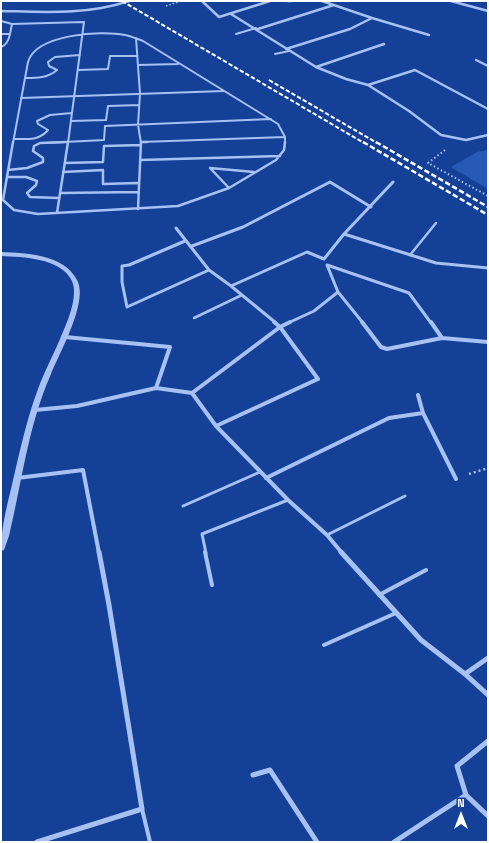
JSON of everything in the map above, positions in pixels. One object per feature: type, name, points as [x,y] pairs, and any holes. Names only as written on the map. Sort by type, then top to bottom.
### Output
[{"type":"street","points":[[1,11],[77,12],[106,9],[129,1]]},
{"type":"street","points":[[202,1],[219,17],[270,1]]},
{"type":"street","points":[[322,1],[429,35]]},
{"type":"street","points":[[451,1],[488,10]]},
{"type":"street","points":[[461,4],[468,1]]},
{"type":"street","points":[[257,29],[334,5]]},
{"type":"street","points":[[231,14],[316,67],[346,80],[368,85],[409,111],[441,135],[466,140],[488,135]]},
{"type":"street","points":[[288,50],[350,29],[372,18]]},
{"type":"street","points":[[316,67],[384,44]]},
{"type":"street","points":[[476,60],[488,66]]},
{"type":"street","points":[[368,85],[415,70],[488,109]]},
{"type":"street","points":[[192,246],[243,227],[330,182],[371,207]]},
{"type":"street","points":[[324,259],[344,234],[393,182]]},
{"type":"street","points":[[176,228],[185,241],[192,246],[209,270],[231,286],[280,327],[318,379],[216,426]]},
{"type":"street","points":[[344,234],[436,263],[488,268]]},
{"type":"street","points":[[185,241],[129,265],[122,266],[122,282],[127,307],[209,270]]},
{"type":"street","points":[[231,286],[307,252],[324,259],[338,292],[381,347],[387,349],[442,338],[488,342]]},
{"type":"street","points":[[1,254],[35,257],[59,265],[68,272],[75,281],[78,296],[65,337],[47,375],[35,410],[17,478],[1,548]]},
{"type":"street","points":[[327,265],[410,293],[442,338]]},
{"type":"street","points":[[35,410],[77,406],[156,388],[192,393],[280,327],[314,312],[338,292]]},
{"type":"street","points":[[65,337],[170,347],[156,388]]},
{"type":"street","points":[[192,393],[216,426],[288,500],[327,535],[379,595],[421,640],[465,674],[488,695]]},
{"type":"street","points":[[418,395],[423,413],[456,479]]},
{"type":"street","points":[[266,478],[389,418],[423,413]]},
{"type":"street","points":[[17,478],[83,470],[110,605],[142,809],[37,842]]},
{"type":"street","points":[[465,674],[488,658]]},
{"type":"street","points":[[488,741],[457,766],[466,795],[488,816]]},
{"type":"street","points":[[254,775],[270,770],[317,842]]},
{"type":"street","points":[[394,842],[466,795]]},
{"type":"lane","points":[[1,21],[12,24],[84,22],[58,213]]},
{"type":"lane","points":[[1,47],[4,46],[9,39],[12,24]]},
{"type":"lane","points":[[236,34],[257,29]]},
{"type":"lane","points":[[1,34],[10,34]]},
{"type":"lane","points":[[83,35],[125,35],[143,41],[278,124],[285,137],[284,150],[276,160],[229,188],[178,206],[38,214],[21,212],[9,208],[3,200],[21,98],[31,53],[54,40],[83,35]]},
{"type":"lane","points":[[136,38],[140,94],[138,125],[141,142],[138,209]]},
{"type":"lane","points":[[275,54],[288,50]]},
{"type":"lane","points":[[26,78],[40,78],[54,73],[57,70],[49,66],[48,62],[55,57],[80,55]]},
{"type":"lane","points":[[78,70],[108,69],[110,56],[137,56]]},
{"type":"lane","points":[[138,65],[179,64]]},
{"type":"lane","points":[[21,98],[224,91]]},
{"type":"lane","points":[[71,121],[106,120],[108,106],[139,105]]},
{"type":"lane","points":[[14,139],[40,137],[48,130],[38,124],[37,120],[50,115],[72,113]]},
{"type":"lane","points":[[8,170],[27,168],[43,162],[43,158],[33,151],[34,146],[40,143],[104,140],[105,126],[271,119]]},
{"type":"lane","points":[[141,142],[285,137]]},
{"type":"lane","points":[[64,163],[103,162],[104,146],[141,145]]},
{"type":"lane","points":[[140,160],[280,156]]},
{"type":"lane","points":[[229,188],[210,168],[255,172]]},
{"type":"lane","points":[[63,172],[104,170],[103,184],[138,183]]},
{"type":"lane","points":[[7,177],[33,178],[37,181],[36,185],[27,192],[30,196],[59,198]]},
{"type":"lane","points":[[60,193],[138,192]]},
{"type":"lane","points":[[410,254],[436,223]]},
{"type":"lane","points":[[194,318],[242,295]]},
{"type":"lane","points":[[183,506],[260,472]]},
{"type":"lane","points":[[327,535],[405,496]]},
{"type":"lane","points":[[212,585],[202,534],[288,500]]},
{"type":"lane","points":[[379,595],[426,570]]},
{"type":"lane","points":[[324,645],[396,613]]},
{"type":"lane","points":[[142,809],[150,842]]},
{"type":"path","points":[[166,6],[181,1]]},
{"type":"path","points":[[456,138],[450,146],[428,163],[488,196]]},
{"type":"path","points":[[456,479],[488,468]]},
{"type":"shaded area","points":[[488,150],[488,189],[451,167],[477,152]]},
{"type":"railway","points":[[122,1],[364,143]]},
{"type":"railway","points":[[269,80],[377,143]]},
{"type":"railway","points":[[363,142],[488,215]]},
{"type":"railway","points":[[376,142],[488,207]]}]
